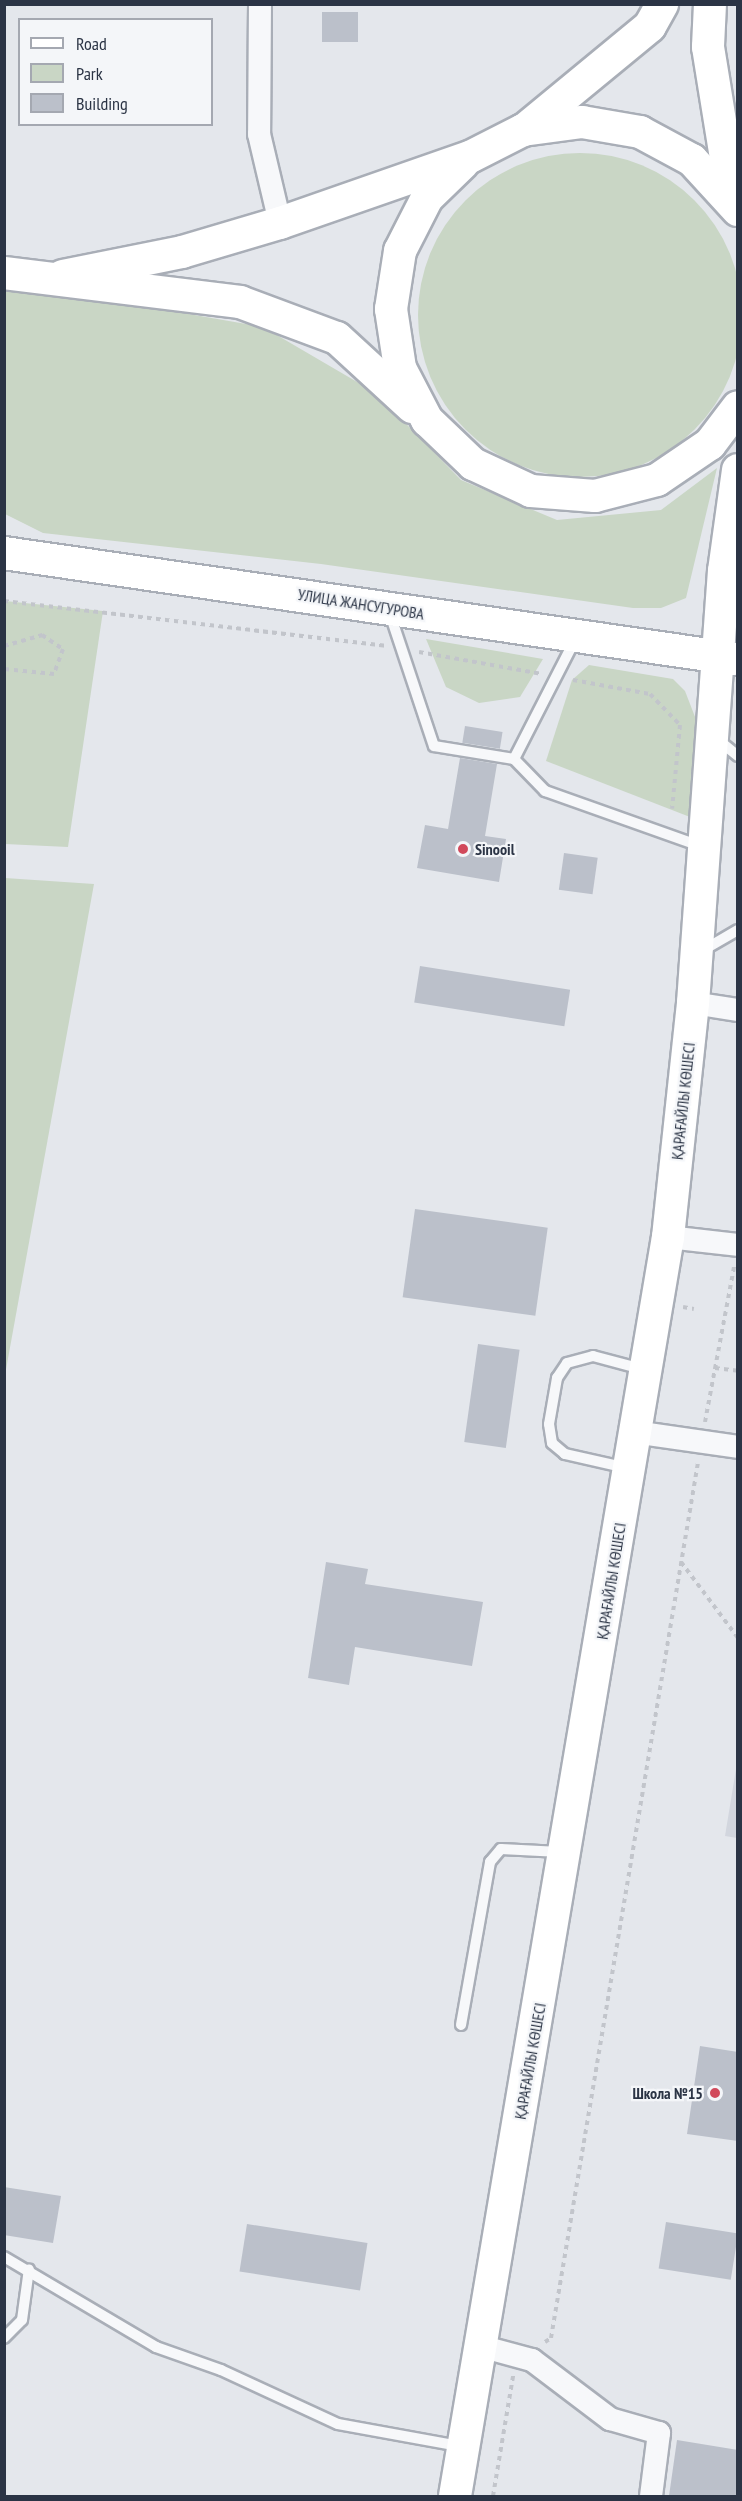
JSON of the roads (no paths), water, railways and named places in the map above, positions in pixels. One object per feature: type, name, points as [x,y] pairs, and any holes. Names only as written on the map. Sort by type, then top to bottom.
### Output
[{"type":"main road","points":[[63,276],[182,252],[280,223],[470,157],[523,130],[650,26],[662,4]]},
{"type":"main road","points":[[710,4],[708,47],[735,206]]},
{"type":"main road","points":[[523,130],[582,122],[640,132],[692,160],[735,206]]},
{"type":"main road","points":[[427,420],[400,368],[391,309],[398,262],[428,198],[470,157]]},
{"type":"main road","points":[[4,273],[63,276],[240,302],[337,338],[473,464],[531,491],[595,496],[657,480],[710,444],[738,407]]},
{"type":"main road","name":"ҚАРАҒАЙЛЫ КӨШЕСІ","points":[[462,2495],[463,2446],[566,1853],[668,1237],[693,1003],[712,735],[731,663],[731,572],[738,470]]},
{"type":"main road","name":"УЛИЦА ЖАНСУГУРОВА","points":[[4,553],[388,608],[731,663]]},
{"type":"street","points":[[260,4],[259,134],[280,223]]},
{"type":"street","points":[[693,1003],[738,1010]]},
{"type":"street","points":[[668,1237],[736,1252]]},
{"type":"street","points":[[634,1432],[738,1447]]},
{"type":"street","points":[[480,2346],[532,2361],[610,2419],[660,2433],[651,2496]]},
{"type":"lane","points":[[388,608],[434,746],[514,759],[544,791],[705,848]]},
{"type":"lane","points":[[514,759],[577,638]]},
{"type":"lane","points":[[712,735],[738,756]]},
{"type":"lane","points":[[697,954],[738,930]]},
{"type":"lane","points":[[630,1468],[565,1454],[552,1443],[549,1424],[557,1378],[567,1363],[593,1356],[645,1370]]},
{"type":"lane","points":[[461,2025],[490,1862],[501,1849],[566,1853]]},
{"type":"lane","points":[[4,2257],[29,2269],[156,2347],[221,2370],[338,2424],[463,2446]]},
{"type":"lane","points":[[4,2338],[22,2320],[29,2269]]},
{"type":"place","name":"Sinooil","points":[[463,849]]},
{"type":"place","name":"Школа №15","points":[[715,2093]]}]
